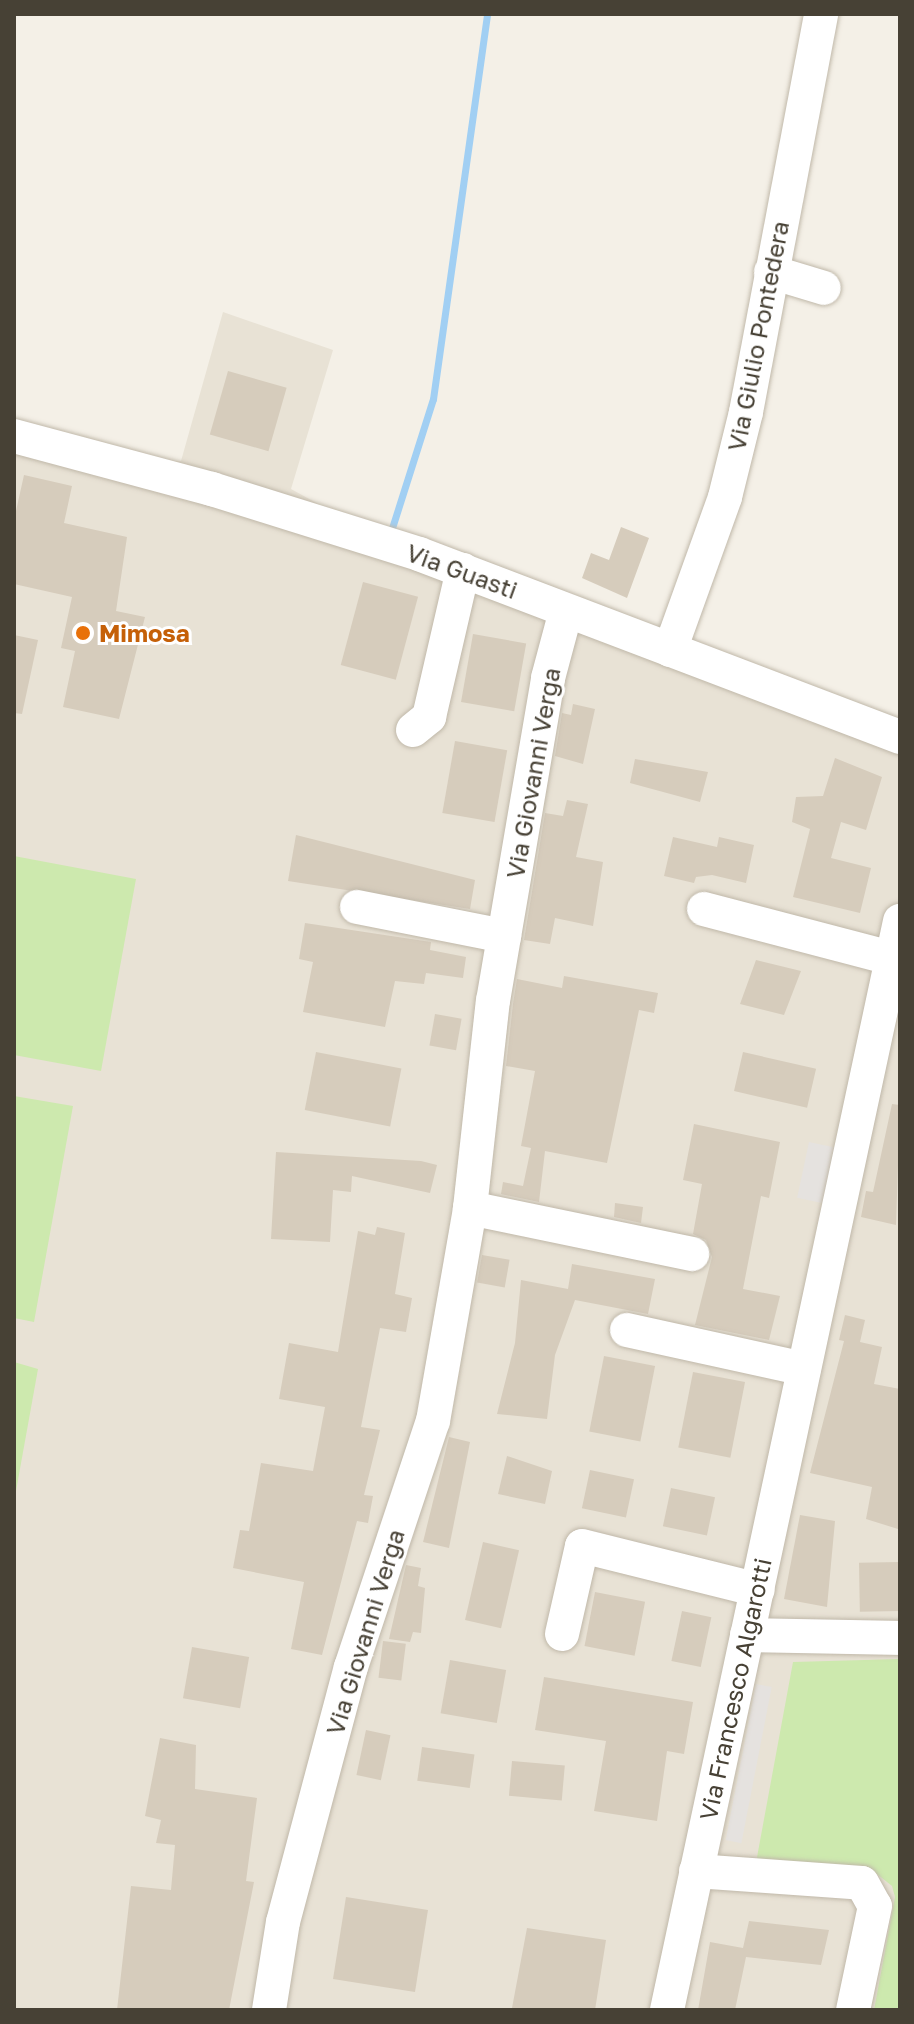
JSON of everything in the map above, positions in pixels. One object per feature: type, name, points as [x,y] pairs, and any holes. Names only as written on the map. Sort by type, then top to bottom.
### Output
[{"type":"street","name":"Via Giulio Pontedera","points":[[670,650],[725,497],[771,272],[827,51],[821,14]]},
{"type":"street","points":[[771,272],[824,288]]},
{"type":"street","name":"Via Guasti","points":[[14,436],[212,489],[463,570],[900,737]]},
{"type":"street","points":[[413,730],[429,717],[463,570]]},
{"type":"street","name":"Via Giovanni Verga","points":[[269,2010],[283,1922],[351,1667],[433,1421],[470,1208],[504,936],[552,656],[566,611]]},
{"type":"street","points":[[357,907],[504,936]]},
{"type":"street","points":[[704,909],[891,958]]},
{"type":"street","name":"Via Francesco Algarotti","points":[[667,2010],[900,921]]},
{"type":"street","points":[[470,1208],[692,1254]]},
{"type":"street","points":[[627,1330],[804,1369]]},
{"type":"street","points":[[562,1634],[582,1546],[758,1590]]},
{"type":"street","points":[[747,1635],[900,1638]]},
{"type":"street","points":[[696,1871],[862,1883],[875,1906],[853,2010]]},
{"type":"shaded area","points":[[223,312],[333,350],[291,489],[419,559],[900,748],[900,2010],[14,2010],[14,447],[91,463],[181,461]]},
{"type":"shaded area","points":[[809,1142],[850,1151],[838,1206],[797,1198]]},
{"type":"shaded area","points":[[756,1684],[772,1687],[741,1843],[726,1840]]},
{"type":"green space","points":[[14,856],[136,879],[101,1071],[14,1055]]},
{"type":"green space","points":[[14,1096],[73,1106],[34,1322],[14,1318]]},
{"type":"green space","points":[[14,1362],[38,1369],[14,1502]]},
{"type":"green space","points":[[900,1659],[900,2010],[874,2010],[895,1897],[892,1886],[872,1870],[755,1868],[793,1662]]},
{"type":"building","points":[[228,371],[287,388],[268,451],[210,434]]},
{"type":"building","points":[[24,475],[72,486],[64,523],[127,537],[116,611],[145,617],[119,719],[63,707],[75,651],[61,648],[72,597],[14,584],[14,520]]},
{"type":"building","points":[[621,527],[649,538],[627,598],[582,578],[591,553],[609,560]]},
{"type":"building","points":[[363,582],[418,597],[396,680],[341,665]]},
{"type":"building","points":[[473,634],[526,643],[514,711],[461,702]]},
{"type":"building","points":[[14,635],[38,640],[22,714],[14,713]]},
{"type":"building","points":[[573,704],[595,709],[583,764],[555,756],[562,713],[571,715]]},
{"type":"building","points":[[455,741],[507,750],[495,822],[442,813]]},
{"type":"building","points":[[835,758],[882,777],[866,830],[841,822],[831,858],[871,868],[860,913],[793,897],[810,829],[792,822],[796,797],[823,796]]},
{"type":"building","points":[[635,759],[708,772],[700,802],[630,783]]},
{"type":"building","points":[[567,800],[588,804],[576,857],[603,862],[593,926],[555,918],[550,944],[524,940],[545,813],[563,816]]},
{"type":"building","points":[[296,835],[475,880],[470,909],[288,881]]},
{"type":"building","points":[[673,837],[717,847],[719,837],[754,845],[746,883],[712,875],[696,877],[694,883],[664,876]]},
{"type":"building","points":[[305,923],[431,942],[430,950],[466,957],[463,978],[426,973],[424,984],[395,981],[385,1027],[303,1012],[313,962],[299,959]]},
{"type":"building","points":[[756,960],[801,971],[784,1015],[740,1004]]},
{"type":"building","points":[[564,976],[658,993],[654,1013],[639,1010],[607,1163],[545,1151],[539,1202],[501,1194],[503,1182],[523,1186],[531,1148],[521,1146],[535,1071],[506,1066],[517,979],[562,988]]},
{"type":"building","points":[[435,1014],[462,1019],[456,1050],[429,1046]]},
{"type":"building","points":[[316,1052],[401,1069],[390,1127],[305,1110]]},
{"type":"building","points":[[743,1052],[816,1069],[807,1108],[734,1091]]},
{"type":"building","points":[[892,1104],[900,1105],[896,1225],[861,1217],[866,1191],[873,1192]]},
{"type":"building","points":[[694,1124],[780,1142],[769,1198],[761,1196],[743,1289],[780,1296],[769,1340],[695,1325],[712,1257],[706,1240],[693,1234],[702,1184],[683,1180]]},
{"type":"building","points":[[276,1152],[421,1161],[437,1165],[430,1193],[352,1176],[351,1192],[333,1190],[330,1242],[271,1239]]},
{"type":"building","points":[[615,1203],[643,1207],[641,1223],[614,1217]]},
{"type":"building","points":[[377,1227],[405,1233],[395,1294],[412,1298],[406,1332],[380,1328],[361,1427],[380,1430],[364,1495],[373,1496],[368,1523],[357,1521],[322,1655],[291,1649],[304,1582],[233,1568],[240,1530],[249,1531],[261,1463],[313,1471],[325,1407],[279,1399],[289,1343],[338,1352],[358,1231],[375,1235]]},
{"type":"building","points":[[482,1255],[510,1260],[505,1287],[477,1283]]},
{"type":"building","points":[[572,1264],[655,1279],[648,1314],[575,1300],[555,1355],[547,1419],[497,1414],[515,1343],[521,1280],[568,1289]]},
{"type":"building","points":[[845,1315],[865,1320],[860,1342],[882,1347],[874,1384],[900,1389],[898,1529],[866,1519],[872,1487],[810,1473],[844,1341],[839,1340]]},
{"type":"building","points":[[604,1356],[655,1366],[640,1442],[589,1432]]},
{"type":"building","points":[[693,1372],[745,1382],[730,1458],[678,1448]]},
{"type":"building","points":[[449,1437],[470,1442],[449,1548],[423,1542]]},
{"type":"building","points":[[507,1456],[552,1471],[545,1504],[498,1494]]},
{"type":"building","points":[[590,1470],[634,1479],[626,1518],[582,1508]]},
{"type":"building","points":[[671,1488],[715,1497],[707,1536],[663,1526]]},
{"type":"building","points":[[800,1515],[835,1521],[827,1607],[784,1599]]},
{"type":"building","points":[[483,1542],[519,1550],[501,1628],[465,1620]]},
{"type":"building","points":[[899,1562],[900,1611],[860,1612],[859,1563]]},
{"type":"building","points":[[406,1565],[421,1568],[418,1586],[425,1588],[421,1633],[413,1632],[410,1642],[389,1639]]},
{"type":"building","points":[[595,1592],[645,1602],[635,1656],[585,1646]]},
{"type":"building","points":[[682,1611],[711,1617],[701,1667],[671,1661]]},
{"type":"building","points":[[383,1641],[406,1644],[401,1681],[378,1678]]},
{"type":"building","points":[[192,1647],[249,1657],[240,1708],[183,1698]]},
{"type":"building","points":[[450,1660],[506,1670],[497,1723],[441,1713]]},
{"type":"building","points":[[544,1677],[693,1702],[684,1754],[667,1751],[657,1821],[594,1811],[606,1741],[535,1730]]},
{"type":"building","points":[[366,1730],[390,1735],[381,1780],[356,1775]]},
{"type":"building","points":[[160,1738],[196,1745],[195,1789],[257,1798],[246,1881],[254,1882],[229,2010],[117,2010],[131,1886],[171,1890],[175,1845],[156,1843],[161,1820],[145,1816]]},
{"type":"building","points":[[422,1747],[474,1754],[470,1788],[417,1781]]},
{"type":"building","points":[[512,1761],[565,1766],[562,1800],[509,1796]]},
{"type":"building","points":[[346,1897],[428,1910],[415,1992],[333,1979]]},
{"type":"building","points":[[749,1921],[829,1930],[821,1965],[746,1957],[735,2010],[698,2010],[710,1942],[743,1948]]},
{"type":"building","points":[[527,1928],[606,1940],[595,2010],[512,2008]]},
{"type":"waterway","points":[[392,528],[433,399],[487,14]]},
{"type":"place","name":"Mimosa","points":[[83,633]]}]
